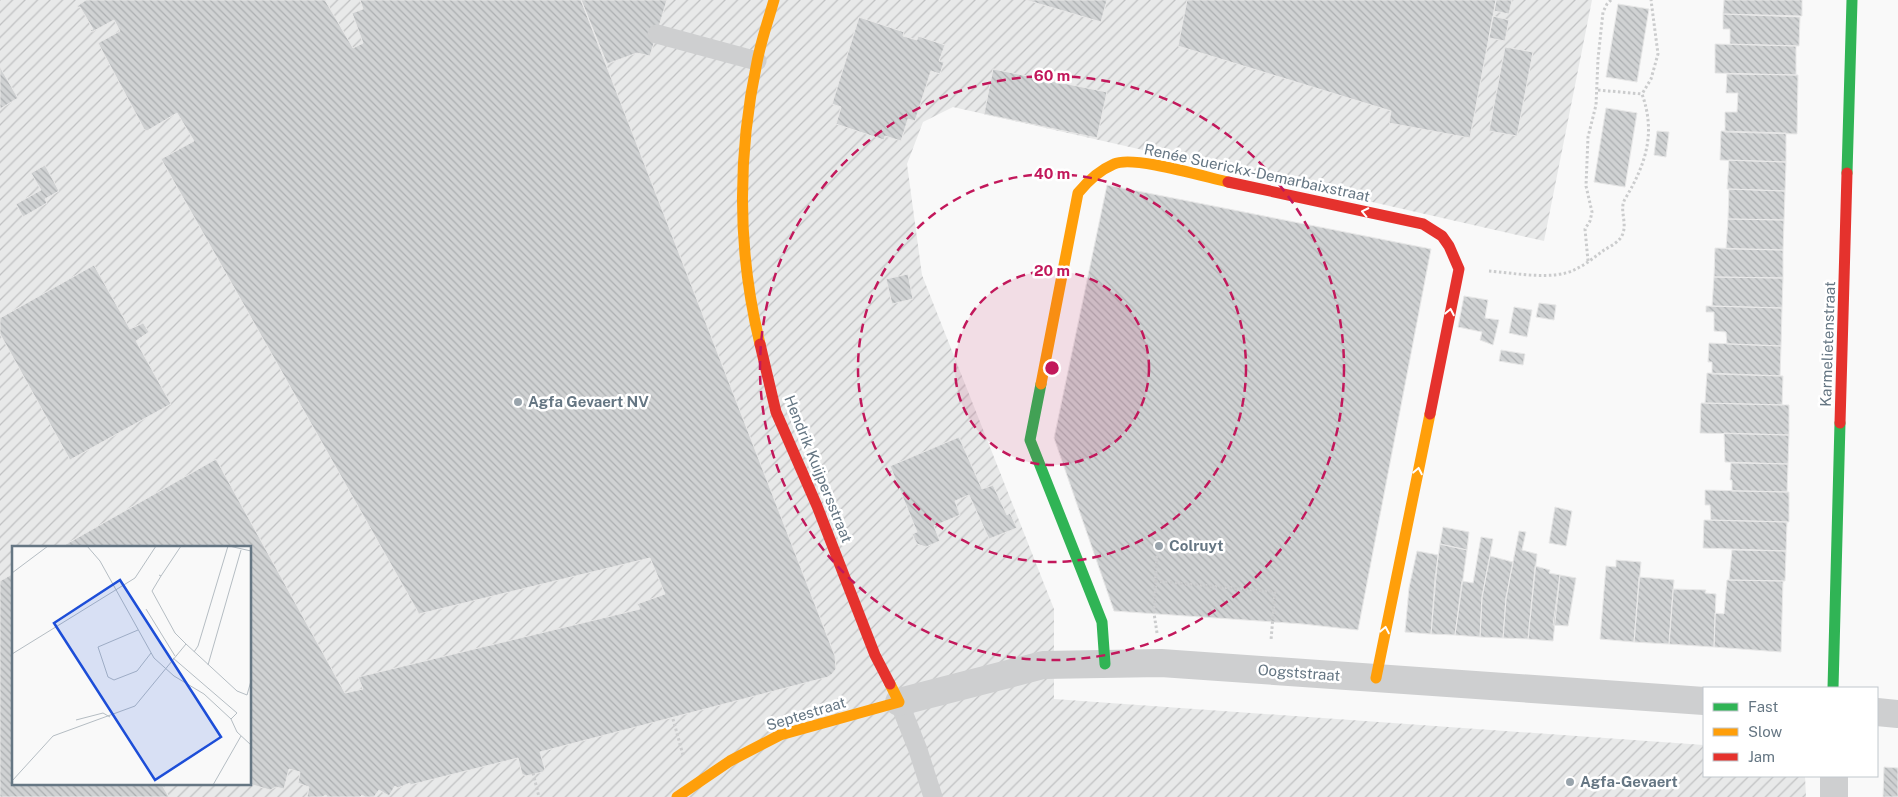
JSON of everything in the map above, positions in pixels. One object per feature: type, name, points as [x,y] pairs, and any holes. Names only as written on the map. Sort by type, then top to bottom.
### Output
[{"type":"street","name":"Hendrik Kuijpersstraat","points":[[774,0],[757,61],[747,118],[741,187],[742,235],[753,317],[776,412],[817,506],[875,655],[899,702]]},
{"type":"street","name":"Karmelietenstraat","points":[[1833,687],[1852,0]]},
{"type":"street","name":"Renée Suerickx-Demarbaixstraat","points":[[1105,664],[1102,622],[1030,440],[1078,193],[1088,181],[1115,163],[1137,162],[1423,224],[1442,236],[1449,246],[1459,269]]},
{"type":"street","points":[[1376,678],[1459,269]]},
{"type":"street","name":"Oogststraat","points":[[899,702],[1043,665],[1161,663],[1703,701]]},
{"type":"street","name":"Septestraat","points":[[677,797],[730,761],[780,735],[899,702]]},
{"type":"street","points":[[1878,712],[1898,714]]},
{"type":"street","points":[[1834,777],[1834,797]]},
{"type":"lane","points":[[657,34],[757,61]]},
{"type":"lane","points":[[899,702],[918,750],[933,797]]},
{"type":"path","points":[[1588,261],[1585,229],[1590,221],[1592,212],[1586,186],[1588,137],[1598,90],[1598,59],[1603,12],[1611,0]]},
{"type":"path","points":[[1642,94],[1652,79],[1658,54],[1651,0]]},
{"type":"path","points":[[1598,90],[1642,94]]},
{"type":"path","points":[[1459,269],[1555,276],[1574,270],[1618,241],[1624,232],[1624,201],[1635,182],[1648,142],[1649,116],[1642,94]]},
{"type":"path","points":[[1157,554],[1154,613],[1161,663]]},
{"type":"path","points":[[1155,581],[1275,592],[1274,622],[1268,670]]},
{"type":"path","points":[[533,774],[539,797]]},
{"type":"shaded area","points":[[0,0],[1592,0],[1544,241],[953,107],[923,122],[907,164],[922,275],[1054,609],[1054,699],[1703,745],[1703,777],[1805,777],[1806,797],[0,797]]},
{"type":"building","name":"Agfa Gevaert NV","points":[[86,0],[325,0],[353,48],[363,43],[352,13],[363,9],[360,0],[581,0],[835,656],[836,669],[832,674],[828,677],[540,752],[545,769],[543,772],[526,776],[522,774],[518,758],[410,785],[410,783],[398,788],[395,786],[389,796],[379,790],[374,797],[362,795],[360,797],[327,797],[326,795],[322,797],[307,797],[309,787],[298,783],[300,772],[289,769],[284,789],[276,787],[270,790],[249,784],[251,784],[251,546],[63,546],[216,459],[345,693],[363,689],[358,677],[640,609],[637,604],[665,594],[650,558],[419,614],[161,159],[194,141],[177,113],[147,131],[144,129],[98,43],[120,31],[114,20],[92,32],[90,30],[93,29],[80,7],[78,8],[77,6]]},
{"type":"building","points":[[581,0],[667,0],[650,56],[637,53],[607,64]]},
{"type":"building","points":[[1026,0],[1107,0],[1101,22]]},
{"type":"building","points":[[1187,0],[1496,0],[1470,138],[1389,123],[1391,111],[1178,46]]},
{"type":"building","points":[[1496,0],[1512,0],[1509,14],[1494,11]]},
{"type":"building","points":[[1724,0],[1802,0],[1802,16],[1723,14]]},
{"type":"building","points":[[1618,4],[1649,9],[1637,82],[1606,77]]},
{"type":"building","points":[[1723,14],[1800,17],[1799,46],[1730,44],[1730,29],[1723,29]]},
{"type":"building","points":[[1493,16],[1509,20],[1505,41],[1489,38]]},
{"type":"building","points":[[859,17],[904,32],[903,36],[917,40],[918,36],[945,45],[939,61],[944,62],[940,74],[931,71],[915,121],[908,119],[901,141],[885,136],[884,140],[836,124],[841,107],[832,104]]},
{"type":"building","points":[[1715,44],[1796,46],[1796,75],[1715,73]]},
{"type":"building","points":[[1505,47],[1533,52],[1517,136],[1489,131]]},
{"type":"building","points":[[0,67],[18,98],[0,109]]},
{"type":"building","points":[[993,69],[1107,92],[1097,138],[984,114]]},
{"type":"building","points":[[1727,74],[1798,75],[1797,134],[1725,132],[1725,112],[1737,112],[1738,93],[1726,93]]},
{"type":"building","points":[[1606,108],[1637,113],[1625,187],[1594,182]]},
{"type":"building","points":[[1657,131],[1669,132],[1666,157],[1654,155]]},
{"type":"building","points":[[1721,131],[1786,133],[1786,162],[1720,160]]},
{"type":"building","points":[[1729,160],[1786,162],[1785,191],[1727,189]]},
{"type":"building","points":[[45,165],[59,191],[45,199],[47,203],[23,217],[16,204],[41,190],[31,173]]},
{"type":"building","points":[[1107,185],[1431,249],[1358,630],[1303,624],[1114,611],[1054,438]]},
{"type":"building","points":[[1729,189],[1785,191],[1784,220],[1728,219]]},
{"type":"building","points":[[1728,219],[1784,220],[1783,250],[1726,249]]},
{"type":"building","points":[[1715,248],[1783,250],[1783,278],[1714,277]]},
{"type":"building","points":[[94,265],[130,329],[143,323],[149,332],[136,341],[171,404],[70,460],[0,334],[0,318]]},
{"type":"building","points":[[908,274],[913,299],[892,304],[886,279]]},
{"type":"building","points":[[1714,277],[1783,278],[1782,308],[1712,306]]},
{"type":"building","points":[[1464,296],[1488,300],[1485,318],[1499,320],[1493,345],[1480,340],[1482,332],[1458,327]]},
{"type":"building","points":[[1539,303],[1556,305],[1554,320],[1536,317]]},
{"type":"building","points":[[1706,306],[1782,308],[1781,346],[1727,344],[1726,332],[1714,331],[1714,312],[1706,312]]},
{"type":"building","points":[[1514,307],[1532,310],[1527,337],[1509,333]]},
{"type":"building","points":[[1709,343],[1781,346],[1780,376],[1712,374],[1712,362],[1708,362]]},
{"type":"building","points":[[1501,350],[1525,354],[1523,365],[1499,361]]},
{"type":"building","points":[[1707,373],[1783,376],[1782,405],[1705,403]]},
{"type":"building","points":[[1701,403],[1789,405],[1789,435],[1700,433]]},
{"type":"building","points":[[1724,433],[1789,435],[1788,464],[1725,462]]},
{"type":"building","points":[[959,437],[982,489],[993,485],[1007,515],[1010,513],[1017,528],[989,539],[969,495],[955,501],[960,515],[934,526],[940,541],[926,547],[917,544],[912,534],[917,532],[890,466]]},
{"type":"building","points":[[1731,463],[1788,464],[1787,492],[1732,491],[1732,480],[1730,480]]},
{"type":"building","points":[[1705,490],[1789,492],[1789,522],[1711,520],[1710,505],[1705,505]]},
{"type":"building","points":[[1555,507],[1572,511],[1566,546],[1549,543]]},
{"type":"building","points":[[1704,520],[1787,522],[1786,551],[1703,548]]},
{"type":"building","points":[[1443,527],[1469,532],[1467,550],[1440,544]]},
{"type":"building","points":[[1519,531],[1526,532],[1522,550],[1537,554],[1528,639],[1503,638],[1506,598]]},
{"type":"building","points":[[1481,537],[1493,539],[1482,597],[1480,637],[1455,635],[1462,581],[1473,583]]},
{"type":"building","points":[[1440,544],[1467,550],[1455,635],[1431,634],[1435,578]]},
{"type":"building","points":[[1732,550],[1786,551],[1785,581],[1729,580]]},
{"type":"building","points":[[1417,551],[1438,555],[1431,634],[1405,632],[1409,588]]},
{"type":"building","points":[[1490,556],[1513,562],[1506,598],[1503,638],[1480,637],[1482,597]]},
{"type":"building","points":[[1616,560],[1641,562],[1634,642],[1600,639],[1606,566],[1616,567]]},
{"type":"building","points":[[1535,566],[1550,570],[1549,573],[1560,575],[1553,641],[1528,639]]},
{"type":"building","points":[[12,574],[12,784],[162,784],[169,797],[0,797],[0,581]]},
{"type":"building","points":[[1560,575],[1576,578],[1568,626],[1553,625]]},
{"type":"building","points":[[1639,577],[1674,580],[1669,644],[1634,642]]},
{"type":"building","points":[[1727,580],[1783,581],[1781,652],[1714,647],[1715,613],[1724,614]]},
{"type":"building","points":[[1673,589],[1706,590],[1705,593],[1716,594],[1714,647],[1669,644]]},
{"type":"building","points":[[1884,767],[1898,768],[1898,797],[1883,797]]},
{"type":"traffic: fast","points":[[1847,173],[1852,0]]},
{"type":"traffic: fast","points":[[1041,384],[1030,440],[1102,622],[1105,664]]},
{"type":"traffic: fast","points":[[1833,687],[1840,423]]},
{"type":"traffic: slow","points":[[760,344],[747,274],[742,203],[743,168],[750,98],[760,46],[774,0]]},
{"type":"traffic: slow","points":[[1041,384],[1078,193],[1104,170],[1114,164],[1123,162],[1152,164],[1228,182]]},
{"type":"traffic: slow","points":[[1376,678],[1430,414]]},
{"type":"traffic: slow","points":[[677,797],[730,761],[780,735],[899,702],[890,684]]},
{"type":"traffic: jam","points":[[1840,423],[1847,173]]},
{"type":"traffic: jam","points":[[1228,182],[1423,224],[1442,236],[1449,246],[1459,269],[1430,414]]},
{"type":"traffic: jam","points":[[760,344],[776,412],[817,506],[875,655],[890,684]]},
{"type":"place","name":"Agfa Gevaert NV","points":[[518,402]]},
{"type":"place","name":"Colruyt","points":[[1159,546]]},
{"type":"place","name":"Agfa-Gevaert","points":[[1570,782]]}]
